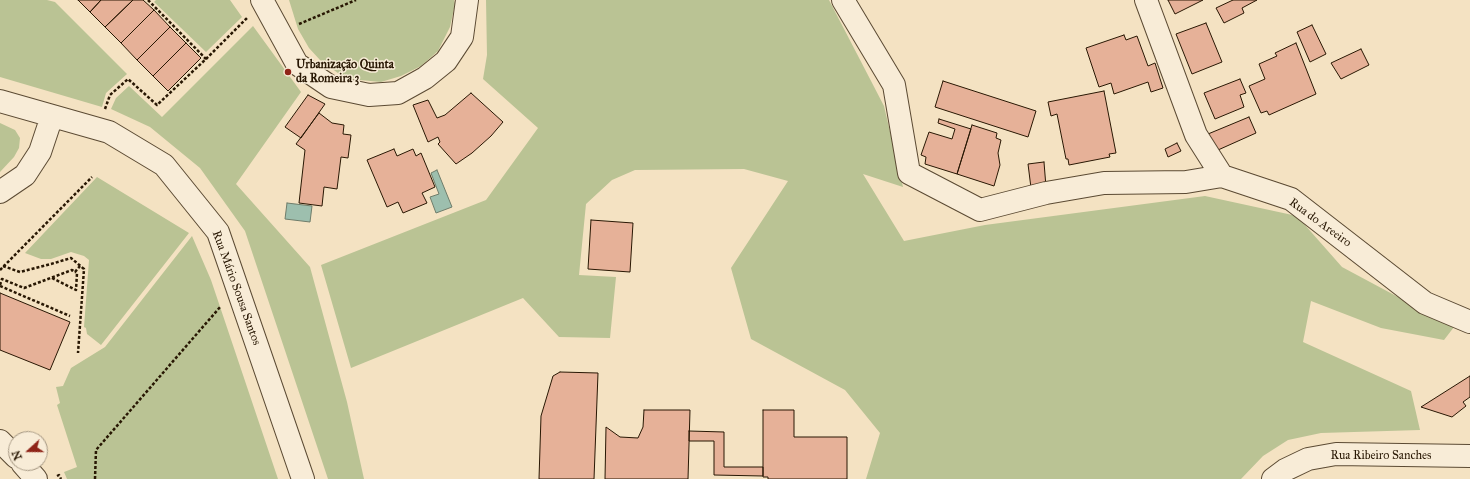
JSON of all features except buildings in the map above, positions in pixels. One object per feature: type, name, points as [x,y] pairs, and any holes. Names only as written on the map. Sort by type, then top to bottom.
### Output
[{"type":"street","points":[[262,0],[297,64],[330,87],[368,95],[398,93],[425,78],[446,61],[462,37],[467,0]]},
{"type":"street","points":[[843,0],[894,85],[909,173],[980,210],[1046,193],[1104,183],[1186,182],[1222,176],[1196,135],[1146,0]]},
{"type":"street","name":"Rua Mário Sousa Santos","points":[[0,101],[109,132],[164,165],[218,232],[303,479]]},
{"type":"street","points":[[0,192],[25,175],[40,152],[52,116]]},
{"type":"street","name":"Rua do Areeiro","points":[[1222,176],[1291,199],[1425,303],[1470,322]]},
{"type":"street","points":[[0,441],[8,449]]},
{"type":"street","name":"Rua Ribeiro Sanches","points":[[1273,479],[1285,470],[1308,459],[1336,454],[1470,456]]},
{"type":"street","points":[[29,471],[36,479]]},
{"type":"path","points":[[295,25],[356,0]]},
{"type":"path","points":[[150,1],[206,59]]},
{"type":"path","points":[[105,108],[110,95],[128,79],[156,105],[206,59],[244,20]]},
{"type":"path","points":[[0,270],[92,177]]},
{"type":"path","points":[[3,266],[20,272],[71,258],[84,269],[78,353]]},
{"type":"path","points":[[75,272],[80,266]]},
{"type":"path","points":[[70,316],[0,286],[2,279],[24,288],[72,270],[75,272]]},
{"type":"path","points":[[52,278],[76,290],[77,273],[75,272]]},
{"type":"path","points":[[95,479],[96,450],[237,288]]},
{"type":"shaded area","points":[[0,0],[47,0],[55,2],[127,74],[106,93],[102,107],[0,77]]},
{"type":"shaded area","points":[[156,0],[230,0],[242,17],[206,52],[154,2]]},
{"type":"shaded area","points":[[289,0],[454,0],[455,4],[450,27],[438,51],[421,66],[401,76],[381,82],[360,80],[342,76],[320,60],[309,48],[298,29]]},
{"type":"shaded area","points":[[486,0],[829,0],[884,106],[903,187],[863,174],[904,241],[985,225],[1205,196],[1297,216],[1342,267],[1454,327],[1444,340],[1381,328],[1311,301],[1303,342],[1411,391],[1420,430],[1321,433],[1288,440],[1263,456],[1241,479],[866,479],[880,433],[845,390],[751,339],[731,268],[788,181],[744,169],[635,170],[612,180],[586,204],[579,275],[616,277],[610,338],[559,337],[523,298],[351,368],[321,265],[486,200],[538,128],[483,79],[487,55]]},
{"type":"shaded area","points":[[253,26],[301,92],[236,184],[310,267],[347,402],[364,479],[328,479],[245,231],[200,168],[150,127],[111,109],[116,98],[129,86],[162,117]]},
{"type":"shaded area","points":[[0,123],[15,130],[20,138],[19,148],[14,157],[0,172]]},
{"type":"shaded area","points":[[437,170],[452,207],[436,213],[430,197],[439,194],[431,173]]},
{"type":"shaded area","points":[[97,177],[189,233],[101,345],[87,334],[86,328],[84,327],[89,260],[84,256],[71,252],[51,259],[41,259],[25,253]]},
{"type":"shaded area","points":[[287,203],[312,206],[310,222],[285,219]]},
{"type":"shaded area","points":[[192,236],[211,280],[278,479],[67,479],[64,472],[77,467],[57,405],[60,403],[56,387],[63,386],[71,368],[105,347]]},
{"type":"place","name":"Urbanização Quinta da Romeira 3","points":[[288,72]]}]
